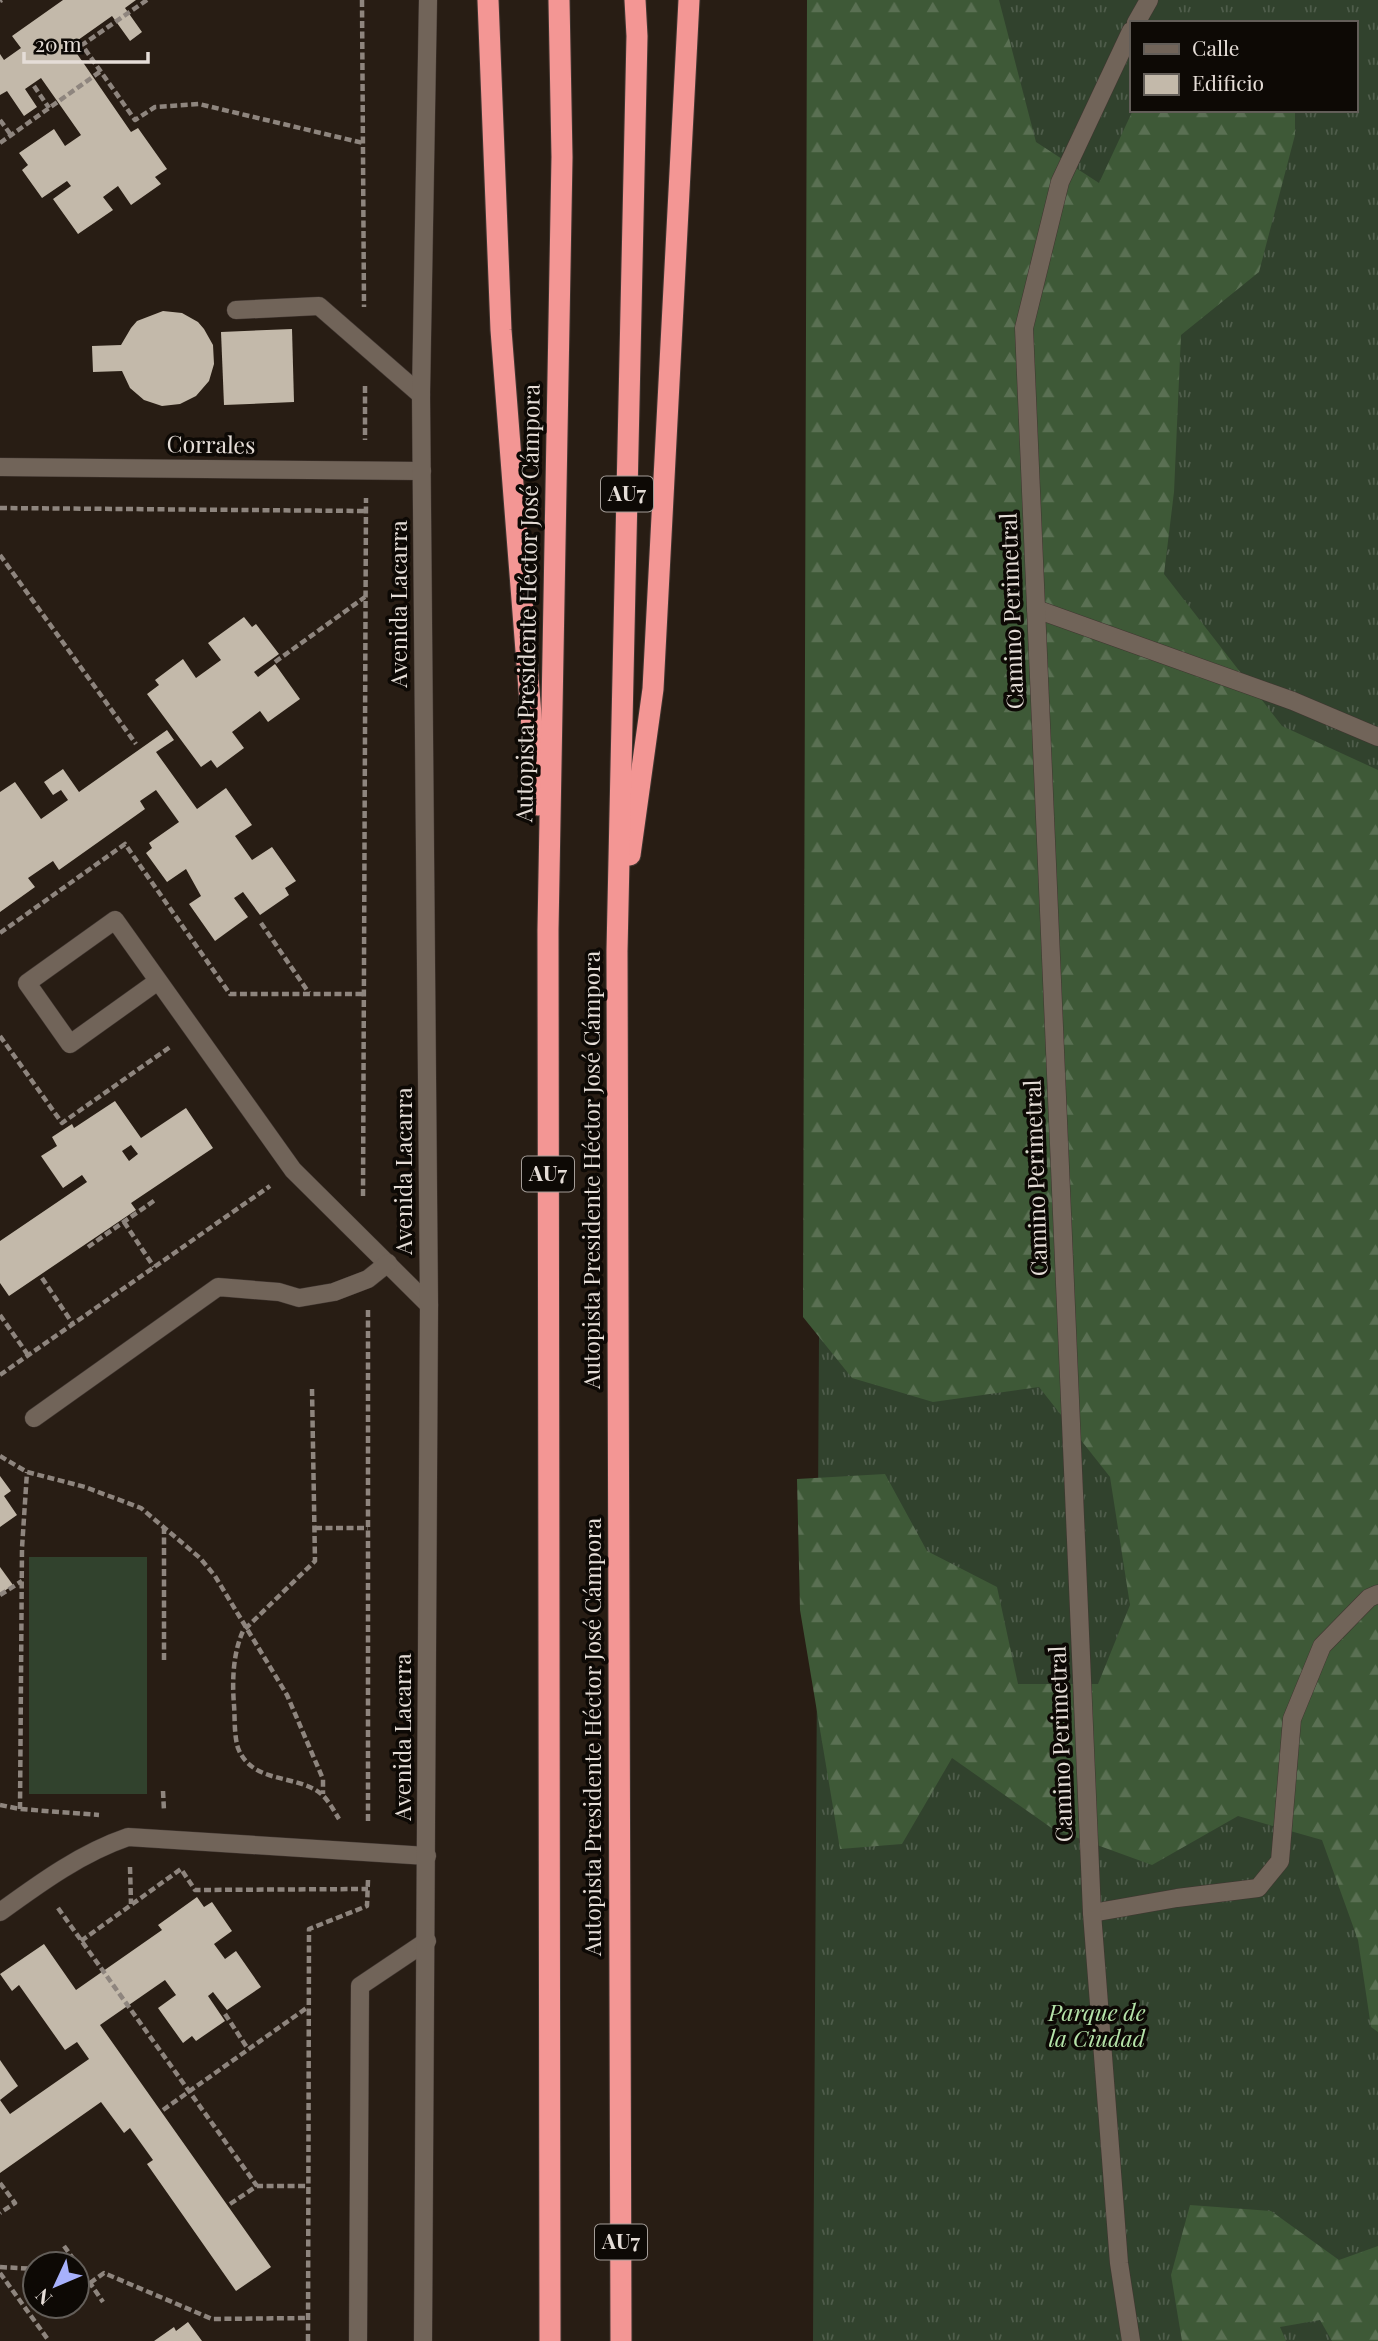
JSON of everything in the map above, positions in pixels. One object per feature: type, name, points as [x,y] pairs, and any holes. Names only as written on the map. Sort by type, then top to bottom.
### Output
[{"type":"highway","points":[[488,0],[501,330],[548,930]]},
{"type":"highway","name":"Autopista Presidente Héctor José Cámpora","points":[[550,2341],[548,930],[562,157],[559,0]]},
{"type":"highway","name":"Autopista Presidente Héctor José Cámpora","points":[[621,2341],[617,951],[636,64],[635,0]]},
{"type":"highway","points":[[617,951],[653,689],[689,0]]},
{"type":"street","name":"Avenida Lacarra","points":[[423,2341],[429,1305],[421,395],[428,0]]},
{"type":"street","points":[[1137,21],[1149,0]]},
{"type":"street","name":"Camino Perimetral","points":[[1130,33],[1060,183],[1024,328],[1092,1913],[1119,2263],[1131,2341]]},
{"type":"street","points":[[236,310],[319,306],[421,395]]},
{"type":"street","name":"Corrales","points":[[0,467],[422,471]]},
{"type":"street","points":[[1036,609],[1293,701],[1378,737]]},
{"type":"street","points":[[159,981],[70,1044],[27,983],[115,920],[159,981],[293,1170],[429,1305]]},
{"type":"street","points":[[34,1418],[218,1287],[279,1292],[299,1298],[334,1292],[368,1279],[388,1263]]},
{"type":"street","points":[[1092,1913],[1177,1898],[1258,1888],[1280,1861],[1292,1719],[1322,1646],[1369,1598],[1378,1594]]},
{"type":"street","points":[[0,1912],[101,1846],[128,1837],[427,1856]]},
{"type":"street","points":[[358,2341],[360,1986],[427,1941]]},
{"type":"path","points":[[146,0],[82,45],[135,120],[155,107],[199,104],[363,143]]},
{"type":"path","points":[[362,0],[366,471],[363,1237]]},
{"type":"path","points":[[0,143],[101,71]]},
{"type":"path","points":[[34,86],[48,108]]},
{"type":"path","points":[[0,120],[11,135]]},
{"type":"path","points":[[0,509],[366,510]]},
{"type":"path","points":[[0,555],[136,744]]},
{"type":"path","points":[[275,662],[366,596]]},
{"type":"path","points":[[0,933],[125,844],[230,994],[364,994]]},
{"type":"path","points":[[261,923],[309,994]]},
{"type":"path","points":[[0,1036],[62,1123],[178,1042]]},
{"type":"path","points":[[0,1375],[293,1170]]},
{"type":"path","points":[[88,1247],[155,1200]]},
{"type":"path","points":[[124,1222],[154,1267]]},
{"type":"path","points":[[42,1278],[73,1324]]},
{"type":"path","points":[[308,2341],[309,1929],[368,1906],[368,1279]]},
{"type":"path","points":[[0,1315],[28,1355]]},
{"type":"path","points":[[312,1389],[315,1561],[247,1627],[238,1642],[232,1687],[239,1750],[252,1767],[276,1779],[309,1786],[323,1795],[344,1830]]},
{"type":"path","points":[[0,1455],[27,1472],[85,1487],[141,1508],[200,1558],[215,1576],[287,1695],[323,1779],[323,1795]]},
{"type":"path","points":[[20,1809],[22,1548],[27,1472]]},
{"type":"path","points":[[164,1526],[164,1661]]},
{"type":"path","points":[[315,1528],[368,1528]]},
{"type":"path","points":[[0,1595],[22,1580]]},
{"type":"path","points":[[163,1791],[165,1819]]},
{"type":"path","points":[[81,1941],[181,1869],[195,1890],[368,1889]]},
{"type":"path","points":[[41,1883],[257,2186]]},
{"type":"path","points":[[163,2110],[309,2007]]},
{"type":"path","points":[[225,2014],[248,2049]]},
{"type":"path","points":[[0,2183],[15,2203],[0,2213]]},
{"type":"path","points":[[230,2204],[257,2186],[308,2186]]},
{"type":"path","points":[[64,2246],[67,2250]]},
{"type":"path","points":[[0,2267],[21,2268]]},
{"type":"path","points":[[0,2273],[49,2341]]},
{"type":"path","points":[[91,2282],[104,2273],[212,2319],[308,2318]]},
{"type":"path","points":[[91,2284],[103,2302]]},
{"type":"green space","name":"Parque de la Ciudad","points":[[807,0],[999,0],[1036,142],[1099,183],[1132,112],[1295,112],[1295,135],[1259,272],[1181,335],[1174,492],[1164,574],[1282,726],[1378,770],[1378,2032],[1371,2027],[1358,1940],[1322,1840],[1238,1816],[1152,1865],[1053,1829],[952,1758],[902,1844],[840,1849],[800,1610],[797,1479],[885,1474],[927,1551],[997,1587],[1018,1684],[1098,1684],[1130,1605],[1110,1477],[1039,1387],[933,1402],[852,1378],[803,1317]]},
{"type":"green space","name":"Parque de la Ciudad","points":[[827,0],[1378,0],[1378,2341],[813,2341]]},
{"type":"green space","points":[[29,1557],[147,1557],[147,1794],[29,1794]]},
{"type":"green space","points":[[1190,2205],[1271,2211],[1339,2260],[1378,2246],[1378,2341],[1332,2341],[1320,2320],[1280,2327],[1286,2341],[1182,2341],[1171,2275]]},
{"type":"building","points":[[63,0],[136,0],[125,8],[142,32],[130,41],[112,16],[71,45],[131,132],[138,128],[167,169],[155,177],[161,184],[131,205],[118,186],[103,197],[113,210],[78,234],[53,199],[71,186],[67,181],[42,198],[22,170],[28,165],[19,153],[54,129],[65,146],[81,135],[41,78],[25,89],[37,107],[24,116],[7,91],[0,95],[0,54],[4,60],[21,48],[12,36]]},
{"type":"building","points":[[163,311],[182,313],[198,322],[213,345],[214,364],[209,381],[196,396],[180,404],[162,406],[144,400],[130,388],[122,371],[93,372],[92,346],[121,345],[137,321]]},
{"type":"building","points":[[292,329],[294,402],[224,405],[221,332]]},
{"type":"building","points":[[244,617],[252,627],[256,624],[279,654],[254,672],[258,677],[275,664],[300,699],[268,722],[260,711],[232,732],[244,748],[217,768],[211,760],[201,767],[147,694],[159,685],[155,680],[183,659],[196,678],[221,660],[208,643]]},
{"type":"building","points":[[167,730],[174,740],[156,752],[197,809],[226,788],[252,825],[235,836],[252,860],[272,847],[296,881],[285,888],[289,895],[260,915],[243,892],[234,898],[248,917],[215,941],[189,904],[201,896],[186,869],[167,882],[146,853],[152,848],[149,843],[179,822],[156,790],[140,801],[145,809],[59,870],[53,861],[28,878],[35,887],[0,912],[0,792],[15,782],[41,819],[68,800],[61,790],[53,795],[44,782],[63,769],[79,792]]},
{"type":"building","points":[[115,1101],[141,1138],[186,1108],[213,1148],[131,1203],[136,1210],[9,1296],[0,1283],[0,1241],[87,1182],[82,1175],[63,1188],[41,1156],[57,1146],[52,1137],[72,1124],[74,1128]],"holes":[[[131,1145],[138,1154],[129,1161],[122,1151]]]},
{"type":"building","points":[[0,1476],[11,1491],[4,1496],[17,1515],[0,1527]]},
{"type":"building","points":[[0,1567],[13,1585],[0,1594]]},
{"type":"building","points":[[197,1897],[204,1907],[212,1902],[232,1931],[214,1944],[225,1959],[236,1951],[261,1987],[227,2010],[213,1992],[208,1996],[225,2021],[196,2041],[192,2036],[183,2043],[158,2008],[176,1995],[165,1980],[100,2025],[271,2267],[236,2291],[147,2164],[153,2160],[130,2128],[124,2133],[101,2102],[0,2173],[0,2100],[10,2114],[89,2059],[77,2042],[65,2050],[19,1985],[12,1991],[0,1974],[44,1944],[76,1990],[162,1930],[158,1925]]},
{"type":"building","points":[[0,2060],[18,2086],[0,2100]]},
{"type":"building","points":[[188,2322],[202,2341],[154,2341],[174,2327],[176,2331]]}]
